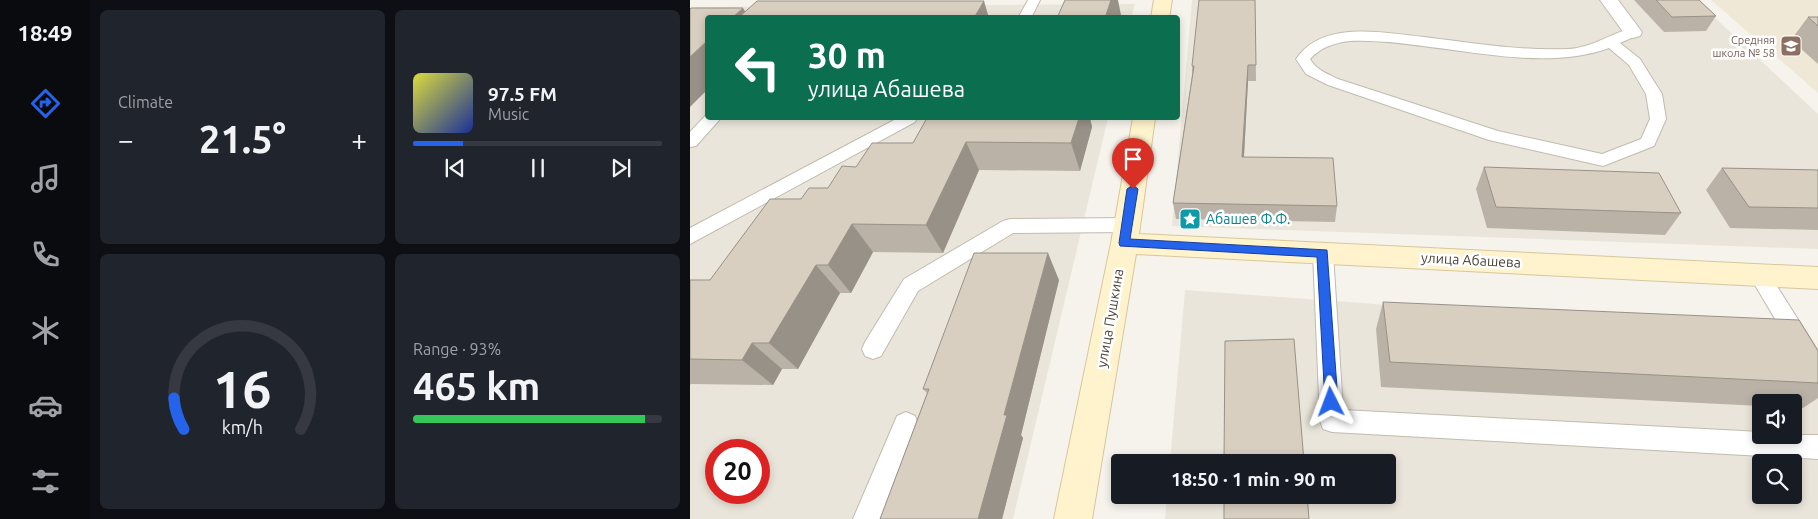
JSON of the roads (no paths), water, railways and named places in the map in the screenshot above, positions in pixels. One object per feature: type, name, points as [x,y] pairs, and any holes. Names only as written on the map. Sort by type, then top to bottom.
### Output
[{"type":"street","points":[[1160,15],[1163,0]]},
{"type":"street","points":[[1609,0],[1633,32]]},
{"type":"street","name":"улица Пушкина","points":[[1073,519],[1126,234],[1144,120]]},
{"type":"street","name":"улица Абашева","points":[[1126,234],[1323,253],[1818,278]]},
{"type":"lane","points":[[1026,15],[1034,0]]},
{"type":"lane","points":[[1610,42],[1640,69],[1654,94],[1658,119],[1648,142],[1603,160],[1495,136],[1333,82],[1312,73],[1305,66],[1303,59],[1312,47],[1331,39],[1369,36],[1515,51],[1570,53],[1593,49],[1633,32]]},
{"type":"lane","points":[[690,142],[711,120]]},
{"type":"lane","points":[[690,237],[905,120]]},
{"type":"lane","points":[[873,349],[911,286],[1010,226],[1126,234]]},
{"type":"lane","points":[[1323,253],[1332,421],[1818,447]]},
{"type":"lane","points":[[1759,275],[1818,371]]},
{"type":"lane","points":[[867,519],[906,424]]},
{"type":"place","name":"Средняя школа № 58","points":[[1791,46]]},
{"type":"place","name":"Абашев Ф.Ф.","points":[[1190,219]]}]
